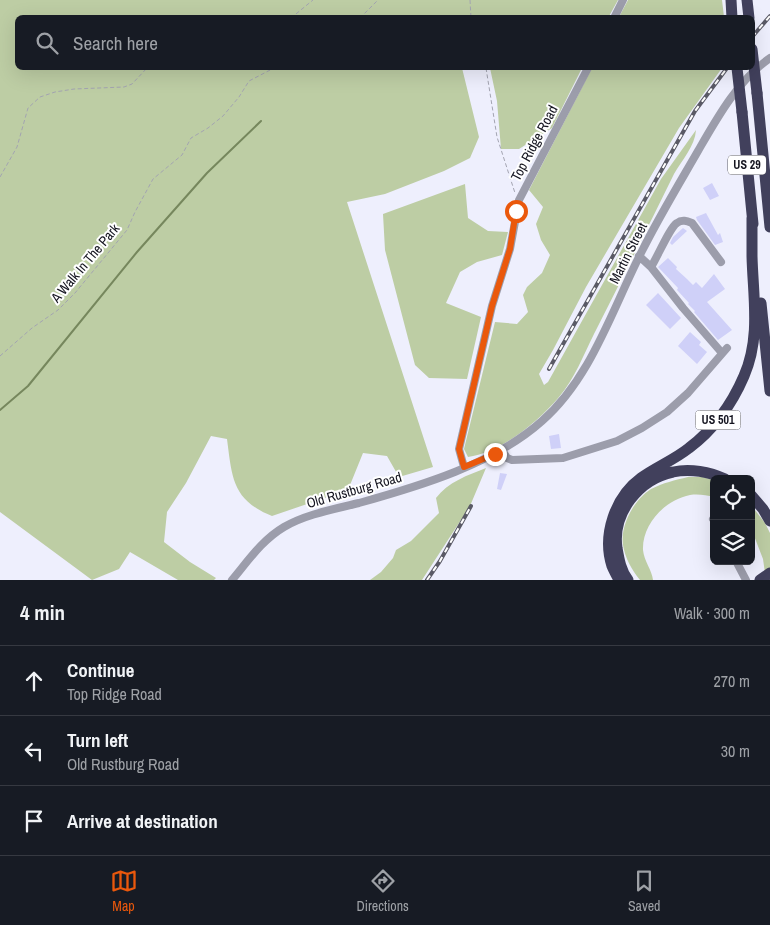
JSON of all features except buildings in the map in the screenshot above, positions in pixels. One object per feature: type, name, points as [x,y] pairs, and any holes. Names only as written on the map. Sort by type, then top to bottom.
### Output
[{"type":"highway","points":[[730,0],[732,15]]},
{"type":"highway","points":[[747,0],[749,15]]},
{"type":"highway","name":"US 29","points":[[738,70],[770,391]]},
{"type":"highway","name":"US 29","points":[[754,70],[770,227]]},
{"type":"highway","points":[[768,202],[770,216]]},
{"type":"highway","name":"US 501","points":[[619,580],[612,566],[609,542],[610,526],[618,506],[628,489],[641,478],[690,448],[709,431],[735,396],[752,355],[755,334],[752,218]]},
{"type":"highway","points":[[628,580],[623,573],[616,539],[620,519],[628,502],[639,489],[654,479],[673,472],[696,471],[710,475]]},
{"type":"highway","points":[[755,499],[764,509],[770,521]]},
{"type":"street","points":[[616,15],[623,0]]},
{"type":"street","name":"Martin Street","points":[[502,450],[542,422],[571,389],[589,362],[640,256],[716,120],[747,78],[770,58]]},
{"type":"street","name":"Top Ridge Road","points":[[464,467],[459,449],[492,306],[510,249],[519,200],[587,70]]},
{"type":"street","points":[[651,267],[673,227],[686,220],[692,223],[721,262]]},
{"type":"street","points":[[502,450],[507,458],[512,460],[563,458],[617,441],[668,412],[700,380],[725,350],[683,308],[640,256]]},
{"type":"street","name":"Old Rustburg Road","points":[[232,580],[266,539],[285,526],[302,518],[403,490],[464,467],[502,450]]},
{"type":"street","points":[[738,565],[746,580]]},
{"type":"path","points":[[295,15],[313,0]]},
{"type":"path","points":[[363,15],[378,0]]},
{"type":"path","points":[[470,0],[471,15]]},
{"type":"path","points":[[0,177],[17,147],[28,108],[40,98],[55,92],[74,89],[124,87],[132,84],[145,70]]},
{"type":"path","name":"A Walk In The Park","points":[[0,356],[32,328],[58,310],[75,293],[128,230],[135,212],[154,179],[182,154],[192,138],[223,116],[240,97],[249,81],[270,70]]},
{"type":"path","points":[[486,70],[497,137],[511,183],[519,200]]},
{"type":"green space","points":[[0,0],[618,0],[610,15],[15,15],[15,70],[462,70],[479,137],[470,158],[444,171],[385,194],[347,202],[433,467],[399,477],[387,456],[363,453],[348,490],[272,516],[249,503],[242,495],[236,486],[233,476],[227,439],[211,436],[186,483],[167,512],[164,542],[190,562],[216,578],[214,580],[178,580],[130,552],[119,569],[92,580],[0,512]]},
{"type":"green space","points":[[628,0],[722,0],[724,15],[620,15]]},
{"type":"green space","points":[[490,70],[581,70],[552,128],[519,149],[501,149],[497,101]]},
{"type":"green space","points":[[591,70],[721,70],[679,128],[586,287],[539,374],[544,385],[548,382],[661,179],[696,130],[691,147],[674,174],[570,382],[550,407],[518,435],[493,449],[468,457],[464,449],[495,322],[517,324],[528,312],[523,295],[527,287],[542,273],[550,255],[541,240],[536,224],[543,207],[529,190]]},
{"type":"green space","points":[[465,184],[468,218],[488,231],[508,232],[502,255],[477,262],[460,272],[446,303],[481,317],[467,379],[429,378],[415,365],[385,250],[383,214]]},
{"type":"green space","points":[[486,468],[470,506],[422,580],[370,580],[381,572],[393,558],[396,550],[411,541],[439,513],[436,498],[441,492],[472,473]]},
{"type":"green space","points":[[688,477],[710,479],[710,496],[690,495],[681,498],[664,508],[651,522],[646,531],[643,550],[653,580],[640,580],[625,555],[623,537],[626,521],[634,506],[645,494],[665,483]]},
{"type":"green space","points":[[755,510],[770,533],[770,580],[766,580],[763,559],[755,538]]},
{"type":"waterway","points":[[0,410],[28,386],[137,252],[207,173],[261,121]]},
{"type":"railway","points":[[755,34],[770,16]]},
{"type":"railway","points":[[549,369],[695,111],[726,70]]},
{"type":"railway","points":[[427,580],[471,506]]},
{"type":"route","points":[[495,454],[464,467],[459,449],[492,306],[510,249],[516,211]]}]
